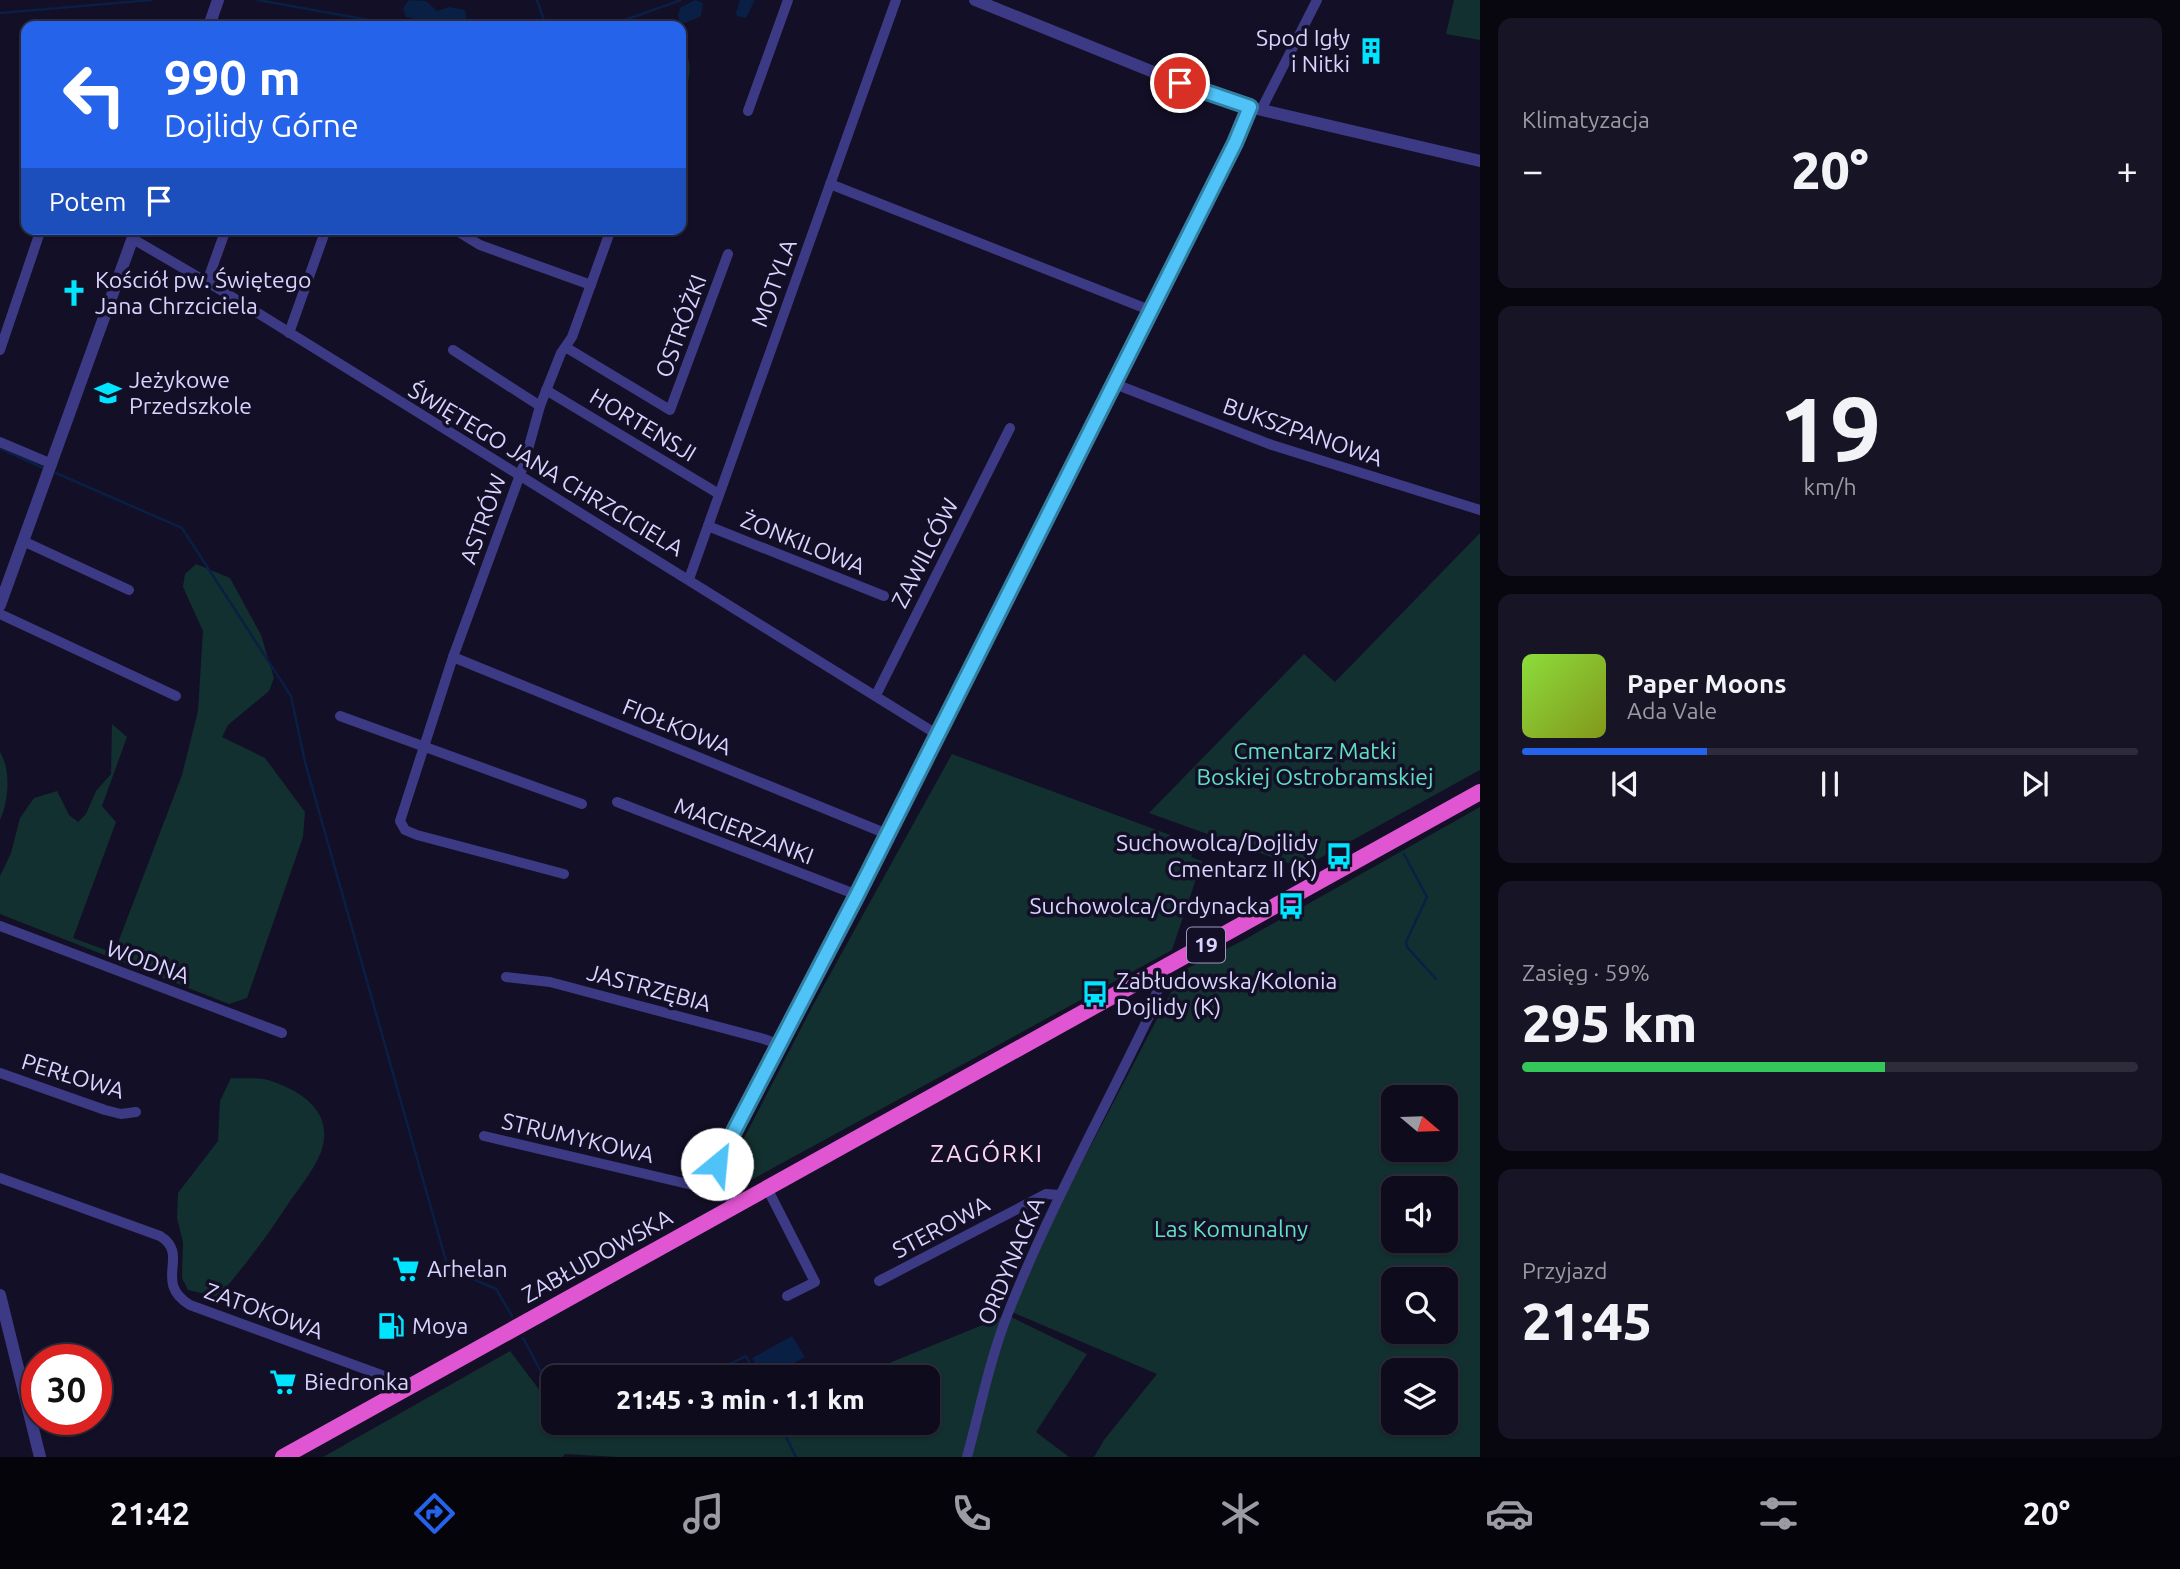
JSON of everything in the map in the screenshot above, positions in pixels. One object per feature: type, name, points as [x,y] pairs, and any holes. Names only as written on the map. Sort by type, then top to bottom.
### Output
[{"type":"highway","name":"19","points":[[1154,973],[1480,792]]},
{"type":"highway","name":"ZABŁUDOWSKA","points":[[283,1457],[1154,973]]},
{"type":"street","points":[[211,21],[218,0]]},
{"type":"street","points":[[748,111],[788,0]]},
{"type":"street","name":"MOTYLA","points":[[689,579],[895,0]]},
{"type":"street","points":[[975,0],[1002,5],[1198,90],[1255,108],[1480,161]]},
{"type":"street","points":[[705,1188],[857,895],[1235,143],[1317,0]]},
{"type":"street","points":[[830,184],[1152,311]]},
{"type":"street","points":[[0,350],[39,235]]},
{"type":"street","points":[[0,605],[135,235]]},
{"type":"street","name":"ŚWIĘTEGO JANA CHRZCICIELA","points":[[136,235],[207,282],[938,735]]},
{"type":"street","points":[[207,282],[224,235]]},
{"type":"street","points":[[289,333],[324,235]]},
{"type":"street","points":[[464,235],[480,244],[591,285]]},
{"type":"street","name":"ASTRÓW","points":[[564,874],[417,835],[405,830],[400,821],[453,657],[519,476],[540,405],[561,353],[567,348],[609,235]]},
{"type":"street","name":"OSTRÓŻKI","points":[[567,348],[670,410],[728,254]]},
{"type":"street","points":[[453,350],[540,405]]},
{"type":"street","name":"BUKSZPANOWA","points":[[1115,384],[1272,445],[1480,510]]},
{"type":"street","name":"HORTENSJI","points":[[546,390],[719,494]]},
{"type":"street","name":"ZAWILCÓW","points":[[876,695],[1010,428]]},
{"type":"street","points":[[0,442],[52,464]]},
{"type":"street","name":"ŻONKILOWA","points":[[708,526],[884,596]]},
{"type":"street","points":[[23,541],[129,590]]},
{"type":"street","points":[[0,614],[176,696]]},
{"type":"street","name":"FIOŁKOWA","points":[[453,657],[887,834]]},
{"type":"street","points":[[340,716],[582,804]]},
{"type":"street","name":"MACIERZANKI","points":[[617,802],[857,895]]},
{"type":"street","name":"WODNA","points":[[0,926],[282,1033]]},
{"type":"street","name":"ORDYNACKA","points":[[968,1457],[1007,1315],[1059,1195],[1152,1010],[1158,987],[1154,973]]},
{"type":"street","name":"JASTRZĘBIA","points":[[506,977],[550,982],[780,1045]]},
{"type":"street","name":"PERŁOWA","points":[[0,1073],[106,1110],[121,1114],[136,1112]]},
{"type":"street","name":"STRUMYKOWA","points":[[484,1136],[721,1191],[737,1203]]},
{"type":"street","name":"ZATOKOWA","points":[[0,1178],[160,1236],[173,1248],[173,1290],[178,1298],[190,1305],[377,1373],[388,1378],[399,1392]]},
{"type":"street","points":[[767,1188],[816,1282],[786,1296]]},
{"type":"street","name":"STEROWA","points":[[879,1281],[1046,1194],[1059,1195]]},
{"type":"street","points":[[0,1296],[40,1457]]},
{"type":"green space","points":[[1454,0],[1480,0],[1480,40],[1446,34]]},
{"type":"green space","points":[[686,53],[690,67],[686,90]]},
{"type":"green space","name":"Cmentarz Matki Boskiej Ostrobramskiej","points":[[1480,533],[1480,770],[1302,868],[1149,813],[1304,654],[1335,682]]},
{"type":"green space","points":[[196,564],[230,578],[261,635],[274,678],[269,691],[228,725],[222,737],[265,758],[305,812],[303,837],[247,998],[229,1004],[0,914],[0,876],[11,853],[20,818],[34,798],[57,791],[69,815],[78,822],[86,814],[96,791],[111,774],[112,724],[127,737],[102,806],[116,822],[73,938],[114,953],[182,775],[198,711],[203,631],[183,587],[185,574]]},
{"type":"green space","points":[[0,752],[6,767],[8,785],[0,820]]},
{"type":"green space","points":[[952,754],[1197,845],[1191,857],[1202,861],[1172,950],[731,1191],[726,1173],[813,1005]]},
{"type":"green space","name":"Las Komunalny","points":[[1480,807],[1480,1457],[1094,1457],[1104,1440],[1157,1374],[1012,1312],[1063,1199],[1182,971],[1242,941]]},
{"type":"green space","points":[[231,1078],[268,1080],[293,1090],[312,1105],[319,1115],[324,1138],[321,1152],[310,1173],[262,1242],[218,1297],[188,1290],[182,1278],[183,1242],[177,1218],[178,1193],[218,1141],[220,1101]]},
{"type":"green space","points":[[1007,1315],[1087,1354],[1036,1432],[1069,1457],[618,1457],[565,1454],[563,1457],[323,1457],[510,1351],[541,1392],[541,1435],[940,1435],[940,1365],[884,1365]]},
{"type":"water","points":[[409,0],[426,1],[437,11],[449,7],[465,10],[466,21],[426,21],[406,17],[403,8]]},
{"type":"water","points":[[695,0],[703,3],[701,16],[686,23],[679,21],[681,7]]},
{"type":"water","points":[[740,0],[755,0],[746,18],[737,16],[736,13]]},
{"type":"water","points":[[792,1336],[805,1357],[791,1365],[756,1365],[752,1358]]},
{"type":"waterway","points":[[0,13],[152,0]]},
{"type":"waterway","points":[[258,0],[374,21]]},
{"type":"waterway","points":[[537,0],[544,21]]},
{"type":"waterway","points":[[622,21],[681,0]]},
{"type":"waterway","points":[[0,448],[43,468]]},
{"type":"waterway","points":[[56,473],[182,528],[291,696],[305,762],[448,1268],[496,1289],[512,1316]]},
{"type":"waterway","points":[[1404,854],[1427,897],[1406,942],[1407,947],[1436,979]]},
{"type":"waterway","points":[[523,1338],[541,1372]]},
{"type":"waterway","points":[[728,1365],[746,1356],[751,1365]]},
{"type":"waterway","points":[[785,1435],[796,1457]]},
{"type":"place","name":"Spod Igły i Nitki","points":[[1371,51]]},
{"type":"place","name":"Kościół pw. Świętego Jana Chrzciciela","points":[[74,293]]},
{"type":"place","name":"Jeżykowe Przedszkole","points":[[108,393]]},
{"type":"place","name":"Suchowolca/Dojlidy Cmentarz II (K)","points":[[1339,856]]},
{"type":"place","name":"Suchowolca/Ordynacka","points":[[1291,906]]},
{"type":"place","name":"Zabłudowska/Kolonia Dojlidy (K)","points":[[1095,994]]},
{"type":"place","name":"Arhelan","points":[[406,1269]]},
{"type":"place","name":"Moya","points":[[391,1326]]},
{"type":"place","name":"Biedronka","points":[[283,1382]]},
{"type":"district","name":"ZAGÓRKI","points":[[987,1154]]},
{"type":"route","points":[[717,1164],[857,895],[1235,143],[1250,107],[1180,83]]}]
